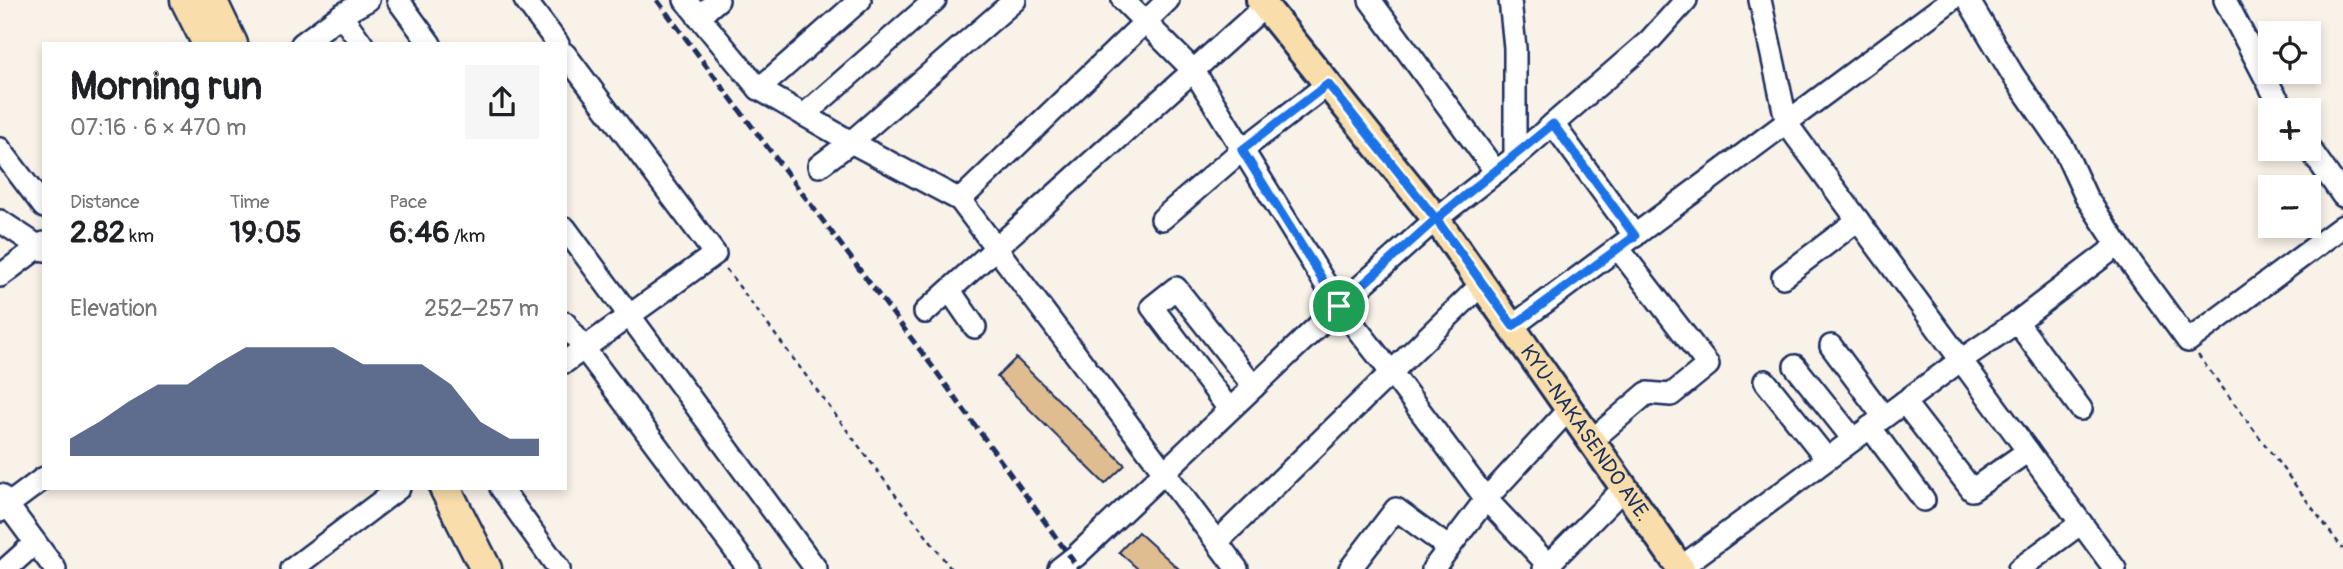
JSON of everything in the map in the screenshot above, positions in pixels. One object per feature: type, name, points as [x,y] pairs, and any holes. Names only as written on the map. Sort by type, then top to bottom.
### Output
[{"type":"highway","points":[[186,0],[207,42]]},
{"type":"highway","points":[[211,0],[231,42]]},
{"type":"highway","points":[[427,490],[466,569]]},
{"type":"highway","points":[[446,490],[486,569]]},
{"type":"main road","name":"KYU-NAKASENDO AVE.","points":[[1263,3],[1436,219],[1680,568]]},
{"type":"street","points":[[305,42],[341,15],[368,0]]},
{"type":"street","points":[[398,0],[429,42]]},
{"type":"street","points":[[525,0],[556,42]]},
{"type":"street","points":[[718,0],[692,8],[759,89],[960,200],[1237,569]]},
{"type":"street","points":[[759,89],[860,0]]},
{"type":"street","points":[[804,114],[935,0]]},
{"type":"street","points":[[819,166],[851,142],[1015,0]]},
{"type":"street","points":[[1123,0],[1194,71],[1339,306],[1486,499],[1548,568],[1624,488]]},
{"type":"street","points":[[960,200],[1168,0]]},
{"type":"street","points":[[1370,0],[1496,172]]},
{"type":"street","points":[[1510,0],[1515,48],[1516,157]]},
{"type":"street","points":[[1059,569],[1077,555],[1339,306],[1436,219],[1516,157],[1649,41],[1686,0]]},
{"type":"street","points":[[1760,0],[1787,124],[2115,569]]},
{"type":"street","points":[[1513,326],[1951,0]]},
{"type":"street","points":[[1968,0],[2013,75],[2064,149],[2086,197],[2188,341],[2343,226]]},
{"type":"street","points":[[2225,0],[2278,98]]},
{"type":"street","points":[[925,312],[1194,71],[1263,3]]},
{"type":"street","points":[[341,15],[361,42]]},
{"type":"street","points":[[567,57],[715,254],[567,361]]},
{"type":"street","points":[[1162,219],[1242,150],[1328,84]]},
{"type":"street","points":[[1553,124],[1708,365],[1671,395],[1647,393],[1591,441]]},
{"type":"street","points":[[0,149],[42,204]]},
{"type":"street","points":[[2318,161],[2343,196]]},
{"type":"street","points":[[1783,277],[1858,220]]},
{"type":"street","points":[[0,221],[42,247],[0,275]]},
{"type":"street","points":[[567,231],[816,569]]},
{"type":"street","points":[[1680,568],[2118,245]]},
{"type":"street","points":[[1217,541],[1482,284]]},
{"type":"street","points":[[1229,409],[1153,307],[1176,288],[1254,387]]},
{"type":"street","points":[[950,291],[975,327]]},
{"type":"street","points":[[2017,322],[2081,409]]},
{"type":"street","points":[[567,326],[749,569]]},
{"type":"street","points":[[1831,346],[1869,427],[1924,500]]},
{"type":"street","points":[[1795,366],[1869,427]]},
{"type":"street","points":[[1765,381],[1827,459]]},
{"type":"street","points":[[1904,402],[1972,490],[2028,451]]},
{"type":"street","points":[[1433,569],[1486,499],[1568,410]]},
{"type":"street","points":[[42,479],[2,504],[55,569]]},
{"type":"street","points":[[301,566],[394,490]]},
{"type":"street","points":[[502,490],[559,569]]},
{"type":"street","points":[[1350,569],[1396,509],[1449,548]]},
{"type":"street","points":[[2019,569],[2081,523]]},
{"type":"street","points":[[6,569],[35,543]]},
{"type":"street","points":[[496,569],[505,569]]},
{"type":"path","points":[[715,254],[951,569]]},
{"type":"path","points":[[2188,341],[2343,549]]},
{"type":"building","points":[[1016,358],[1125,465],[1105,484],[997,377]]},
{"type":"building","points":[[1138,532],[1179,569],[1138,569],[1119,552]]},
{"type":"railway","points":[[657,0],[935,370],[1079,569]]},
{"type":"route","points":[[1339,306],[1242,150],[1328,84],[1436,219],[1516,157],[1553,124],[1635,236],[1513,326],[1436,219],[1339,306]]}]
